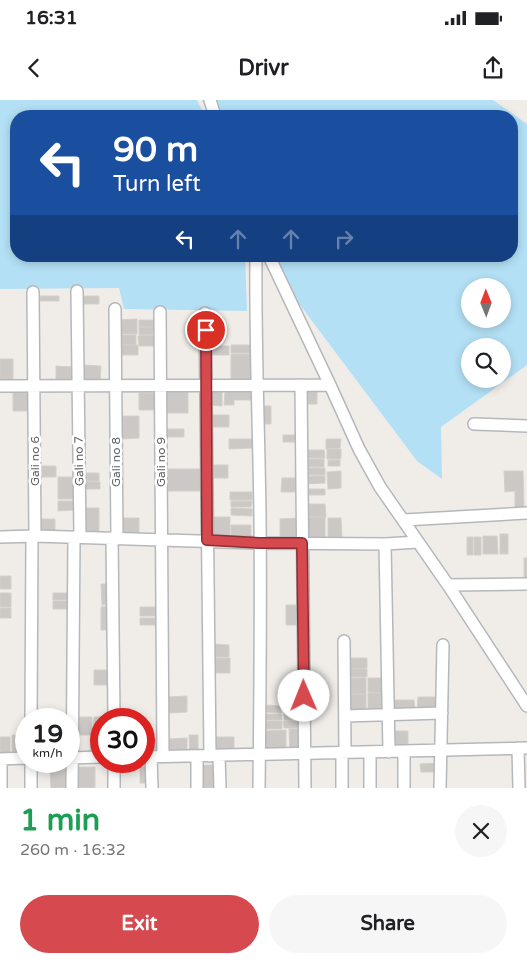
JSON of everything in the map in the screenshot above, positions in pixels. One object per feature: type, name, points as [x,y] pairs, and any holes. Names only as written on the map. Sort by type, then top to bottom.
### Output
[{"type":"street","points":[[256,262],[255,317],[260,543],[259,788]]},
{"type":"street","points":[[272,262],[359,449],[380,487],[526,702]]},
{"type":"street","name":"Gali no 7","points":[[72,708],[77,537],[77,291]]},
{"type":"street","name":"Gali no 6","points":[[31,708],[34,536],[33,292]]},
{"type":"street","name":"Gali no 8","points":[[114,708],[115,309]]},
{"type":"street","name":"Gali no 9","points":[[160,312],[163,756]]},
{"type":"street","points":[[205,313],[207,540],[215,756],[220,788]]},
{"type":"street","points":[[301,385],[306,788]]},
{"type":"street","points":[[0,386],[330,385]]},
{"type":"street","points":[[474,424],[527,426]]},
{"type":"street","points":[[404,520],[527,513]]},
{"type":"street","points":[[0,537],[34,536],[260,543],[385,544],[418,542]]},
{"type":"street","points":[[385,544],[389,752]]},
{"type":"street","points":[[448,585],[527,584]]},
{"type":"street","points":[[342,788],[345,716],[344,641]]},
{"type":"street","points":[[440,788],[443,645]]},
{"type":"street","points":[[345,716],[442,713]]},
{"type":"street","points":[[155,757],[523,748],[519,788]]},
{"type":"street","points":[[404,751],[404,788]]},
{"type":"street","points":[[370,752],[370,788]]},
{"type":"street","points":[[197,756],[197,788]]},
{"type":"street","points":[[1,788],[0,759],[15,758]]},
{"type":"street","points":[[31,773],[31,788]]},
{"type":"street","name":"Gali no 7","points":[[71,773],[72,788]]},
{"type":"street","points":[[114,773],[114,788]]},
{"type":"street","points":[[150,773],[152,788]]},
{"type":"water","points":[[0,100],[197,100],[202,110],[10,110],[10,262],[245,262],[247,311],[124,309],[119,288],[0,289]]},
{"type":"water","points":[[202,100],[493,100],[507,110],[206,110]]},
{"type":"water","points":[[518,118],[527,124],[527,365],[511,377],[511,338],[461,338],[461,388],[495,388],[441,427],[442,479],[417,461],[279,277],[273,262],[518,262]]},
{"type":"building","points":[[40,296],[59,296],[59,301],[40,301]]},
{"type":"building","points":[[82,296],[99,296],[99,304],[82,304]]},
{"type":"building","points":[[137,319],[137,334],[119,334],[119,320]]},
{"type":"building","points":[[139,320],[158,320],[158,327],[139,327]]},
{"type":"building","points":[[139,327],[158,327],[158,334],[139,335]]},
{"type":"building","points":[[119,335],[136,335],[136,345],[119,345]]},
{"type":"building","points":[[158,335],[158,346],[139,346],[138,336]]},
{"type":"building","points":[[119,345],[138,345],[138,355],[118,355]]},
{"type":"building","points":[[231,345],[252,345],[252,353],[231,353]]},
{"type":"building","points":[[210,346],[229,346],[229,355],[210,355]]},
{"type":"building","points":[[231,354],[251,354],[251,385],[231,384]]},
{"type":"building","points":[[0,359],[13,359],[13,384],[0,384]]},
{"type":"building","points":[[82,365],[101,366],[100,383],[82,383]]},
{"type":"building","points":[[56,366],[73,367],[73,384],[56,384]]},
{"type":"building","points":[[303,390],[317,390],[317,404],[303,404]]},
{"type":"building","points":[[165,391],[188,391],[188,413],[165,413]]},
{"type":"building","points":[[13,392],[31,392],[30,411],[13,411]]},
{"type":"building","points":[[210,392],[222,392],[222,406],[210,405]]},
{"type":"building","points":[[225,392],[252,392],[252,400],[234,400],[234,405],[224,405]]},
{"type":"building","points":[[139,393],[158,393],[158,410],[139,410]]},
{"type":"building","points":[[262,406],[271,406],[271,424],[262,424]]},
{"type":"building","points":[[210,415],[229,415],[229,427],[210,427]]},
{"type":"building","points":[[120,416],[139,416],[139,438],[121,439]]},
{"type":"building","points":[[167,429],[184,429],[184,437],[167,437]]},
{"type":"building","points":[[283,435],[299,435],[299,442],[283,442]]},
{"type":"building","points":[[229,439],[252,439],[252,448],[229,449]]},
{"type":"building","points":[[326,439],[341,439],[340,448],[326,449]]},
{"type":"building","points":[[327,449],[341,449],[341,459],[327,459]]},
{"type":"building","points":[[303,450],[324,450],[325,458],[303,458]]},
{"type":"building","points":[[303,459],[324,459],[324,467],[303,467]]},
{"type":"building","points":[[328,460],[340,460],[340,466],[328,466]]},
{"type":"building","points":[[210,465],[228,465],[228,478],[210,478]]},
{"type":"building","points":[[39,466],[56,466],[56,477],[39,477]]},
{"type":"building","points":[[304,468],[325,468],[325,475],[304,475]]},
{"type":"building","points":[[168,469],[204,469],[204,491],[168,491]]},
{"type":"building","points":[[341,471],[341,488],[328,489],[327,472]]},
{"type":"building","points":[[504,471],[523,471],[524,508],[515,508],[515,491],[505,492]]},
{"type":"building","points":[[82,473],[99,473],[99,481],[82,481]]},
{"type":"building","points":[[303,476],[325,476],[325,483],[303,484]]},
{"type":"building","points":[[58,477],[75,477],[75,499],[58,499]]},
{"type":"building","points":[[282,478],[300,478],[300,492],[281,492]]},
{"type":"building","points":[[82,481],[100,482],[100,489],[82,489]]},
{"type":"building","points":[[305,489],[325,489],[325,495],[305,495]]},
{"type":"building","points":[[230,492],[252,492],[252,500],[230,500]]},
{"type":"building","points":[[58,501],[75,501],[75,510],[58,511]]},
{"type":"building","points":[[231,501],[252,501],[251,507],[231,507]]},
{"type":"building","points":[[302,504],[325,504],[326,517],[303,517]]},
{"type":"building","points":[[82,508],[99,508],[99,535],[82,535]]},
{"type":"building","points":[[231,508],[252,509],[252,516],[231,515]]},
{"type":"building","points":[[211,517],[230,517],[230,537],[211,537]]},
{"type":"building","points":[[305,517],[325,517],[325,538],[305,538]]},
{"type":"building","points":[[121,518],[139,518],[139,536],[121,536]]},
{"type":"building","points":[[299,518],[299,537],[280,537],[280,519]]},
{"type":"building","points":[[328,518],[341,518],[342,537],[328,537]]},
{"type":"building","points":[[41,519],[55,519],[55,536],[41,536]]},
{"type":"building","points":[[231,525],[251,525],[251,537],[231,537]]},
{"type":"building","points":[[500,534],[508,534],[508,554],[500,554]]},
{"type":"building","points":[[483,536],[497,536],[498,554],[483,554]]},
{"type":"building","points":[[467,537],[473,537],[473,555],[467,555]]},
{"type":"building","points":[[474,537],[481,537],[481,555],[474,555]]},
{"type":"building","points":[[524,558],[527,558],[527,578],[524,578]]},
{"type":"building","points":[[0,576],[11,576],[11,589],[0,589]]},
{"type":"building","points":[[101,584],[110,584],[111,604],[102,605]]},
{"type":"building","points":[[0,593],[11,593],[11,607],[0,607]]},
{"type":"building","points":[[53,593],[70,593],[70,600],[53,600]]},
{"type":"building","points":[[53,601],[71,601],[71,609],[53,609]]},
{"type":"building","points":[[286,605],[298,605],[298,625],[286,625]]},
{"type":"building","points":[[110,606],[110,630],[101,630],[101,607]]},
{"type":"building","points":[[140,607],[161,607],[161,616],[140,616]]},
{"type":"building","points":[[0,608],[11,608],[11,618],[0,618]]},
{"type":"building","points":[[140,618],[160,618],[160,625],[140,625]]},
{"type":"building","points":[[213,644],[229,645],[229,657],[212,657]]},
{"type":"building","points":[[213,658],[230,658],[230,673],[213,673]]},
{"type":"building","points":[[349,658],[367,658],[367,668],[350,669]]},
{"type":"building","points":[[350,669],[367,669],[367,677],[350,677]]},
{"type":"building","points":[[94,670],[111,670],[112,685],[94,685]]},
{"type":"building","points":[[350,678],[366,678],[366,694],[350,694]]},
{"type":"building","points":[[368,678],[386,678],[385,693],[368,692]]},
{"type":"building","points":[[368,693],[386,693],[387,712],[368,712]]},
{"type":"building","points":[[350,694],[366,694],[366,712],[350,712]]},
{"type":"building","points":[[187,696],[187,712],[169,713],[168,697]]},
{"type":"building","points":[[418,697],[441,697],[441,711],[417,711]]},
{"type":"building","points":[[391,700],[414,700],[415,711],[391,712]]},
{"type":"building","points":[[265,705],[281,706],[281,713],[265,712]]},
{"type":"building","points":[[284,706],[298,706],[298,713],[284,713]]},
{"type":"building","points":[[265,714],[281,714],[282,720],[265,720]]},
{"type":"building","points":[[284,714],[298,715],[298,720],[284,720]]},
{"type":"building","points":[[80,717],[90,717],[90,735],[80,735]]},
{"type":"building","points":[[265,721],[282,721],[282,729],[265,729]]},
{"type":"building","points":[[283,721],[298,721],[299,728],[284,728]]},
{"type":"building","points":[[289,729],[300,729],[301,753],[290,753]]},
{"type":"building","points":[[286,730],[286,754],[266,754],[265,731]]},
{"type":"building","points":[[395,731],[408,731],[408,751],[395,750]]},
{"type":"building","points":[[12,735],[15,735],[15,757],[12,757]]},
{"type":"building","points":[[189,735],[198,735],[198,754],[190,754]]},
{"type":"building","points":[[0,737],[10,737],[10,758],[0,758]]},
{"type":"building","points":[[213,737],[234,737],[234,754],[213,754]]},
{"type":"building","points":[[155,738],[160,738],[160,755],[155,755]]},
{"type":"building","points":[[187,738],[187,755],[169,755],[168,739]]},
{"type":"building","points":[[437,763],[438,772],[421,772],[420,764]]},
{"type":"building","points":[[201,765],[219,765],[219,788],[201,788]]},
{"type":"building","points":[[80,767],[90,767],[90,773],[95,773],[95,788],[76,788],[76,773],[80,773]]},
{"type":"building","points":[[50,773],[68,773],[68,788],[51,788]]},
{"type":"building","points":[[140,773],[151,773],[151,783],[140,783]]},
{"type":"route","points":[[206,330],[207,540],[302,543],[304,696]]}]
